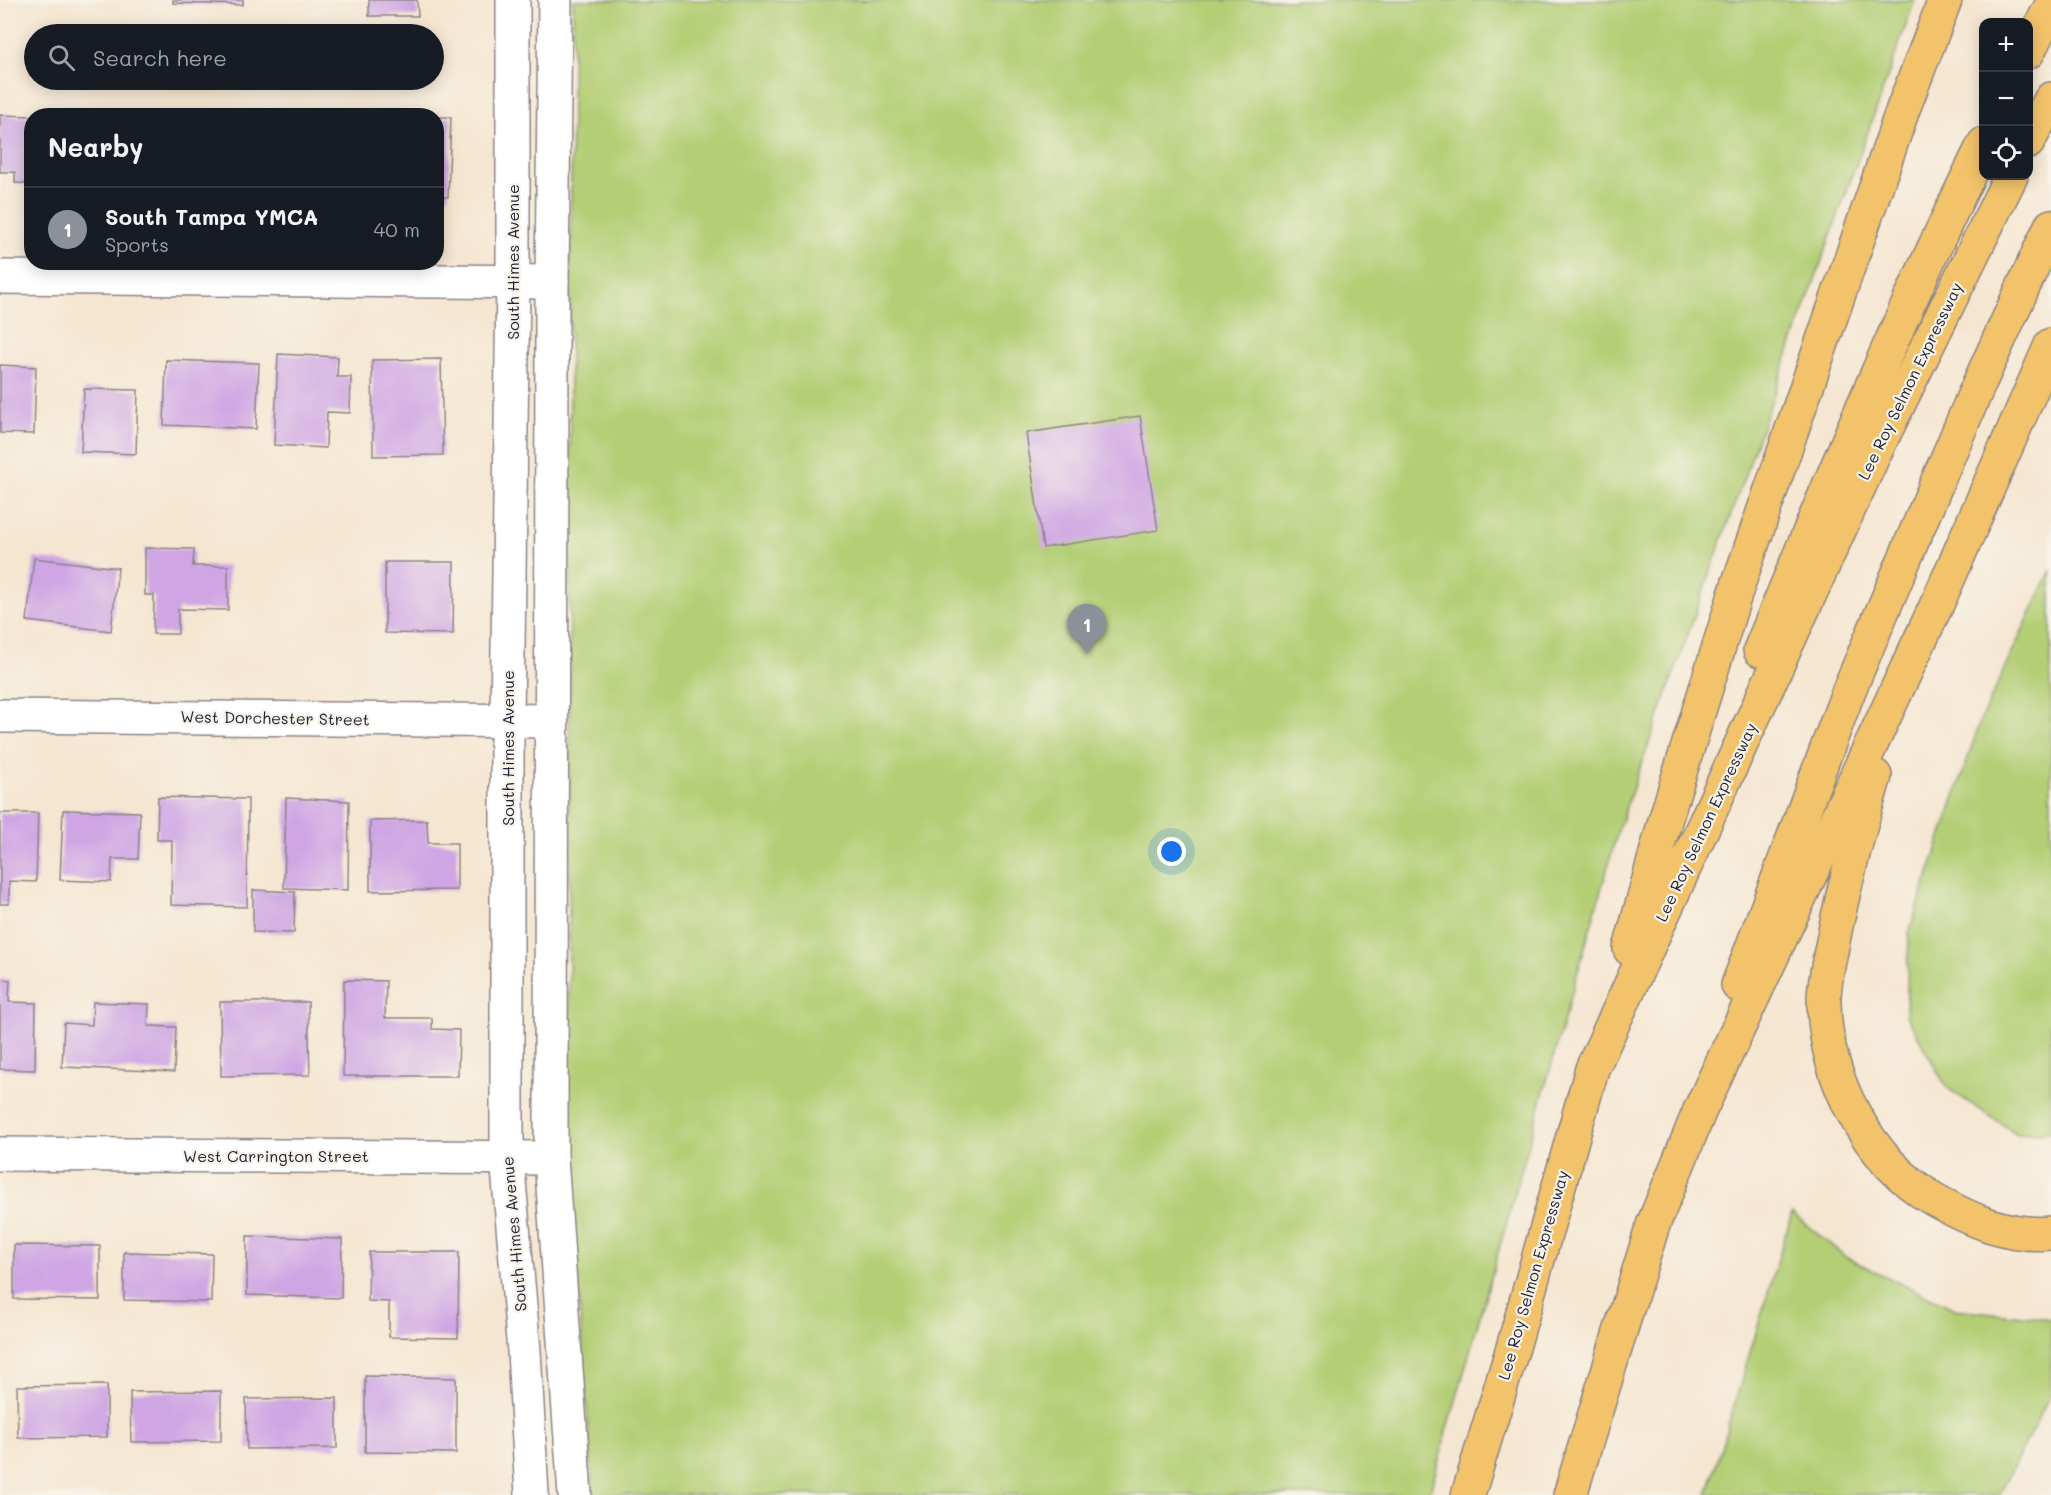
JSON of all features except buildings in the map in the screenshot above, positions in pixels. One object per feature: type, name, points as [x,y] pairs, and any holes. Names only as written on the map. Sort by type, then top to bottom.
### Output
[{"type":"highway","points":[[1592,1069],[1636,930],[1664,824],[1738,585],[1903,109],[1945,0]]},
{"type":"highway","points":[[2033,42],[2051,6]]},
{"type":"highway","points":[[2033,133],[2051,99]]},
{"type":"highway","points":[[1592,1069],[1744,686],[1837,467],[1943,227],[1979,152]]},
{"type":"highway","name":"Lee Roy Selmon Expressway","points":[[1468,1495],[1592,1069],[1875,452],[2010,180]]},
{"type":"highway","points":[[1700,1110],[1715,1047],[1780,868],[1849,690],[1978,386],[2051,226]]},
{"type":"highway","points":[[1570,1495],[1653,1226],[1700,1110],[1938,602],[2051,345]]},
{"type":"highway","points":[[1938,602],[1896,711],[1854,849],[1830,957],[1824,996],[1826,1029],[1843,1092],[1856,1120],[1899,1175],[1957,1213],[1998,1229],[2051,1233]]},
{"type":"street","name":"South Himes Avenue","points":[[513,0],[513,281],[507,720],[507,1158],[524,1351],[532,1495]]},
{"type":"street","points":[[555,0],[552,282],[551,1158],[575,1495]]},
{"type":"street","points":[[0,277],[552,282]]},
{"type":"street","name":"West Dorchester Street","points":[[0,716],[551,721]]},
{"type":"street","points":[[507,898],[552,897]]},
{"type":"street","name":"West Carrington Street","points":[[0,1154],[551,1158]]},
{"type":"green space","points":[[573,0],[1915,0],[1619,827],[1429,1495],[593,1495],[569,1157],[570,282]]},
{"type":"green space","points":[[2051,570],[2051,1132],[2017,1134],[1947,1088],[1906,1015],[1909,933],[1981,719]]},
{"type":"green space","points":[[1792,1213],[1847,1258],[1955,1309],[2051,1319],[2051,1393],[1999,1495],[1707,1495]]},
{"type":"place","name":"South Tampa YMCA","points":[[1087,654]]}]
